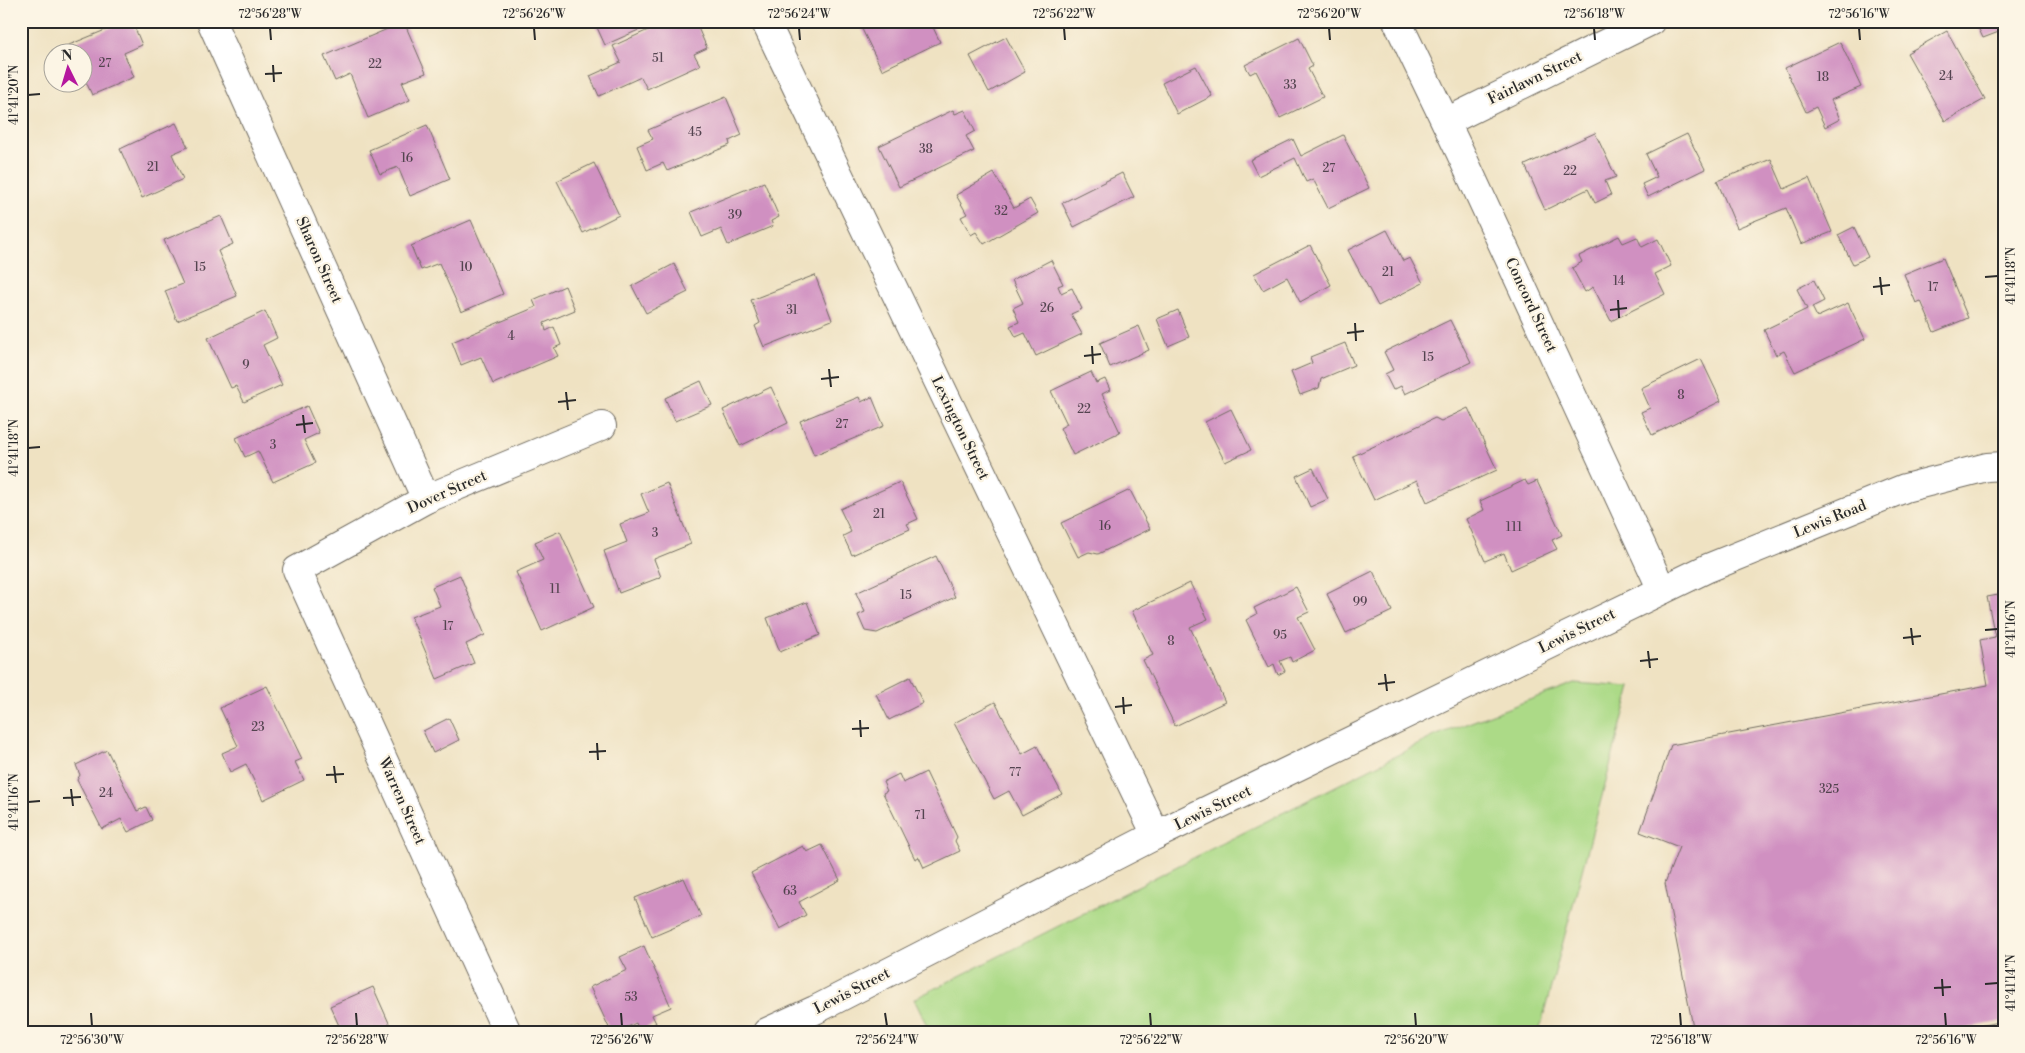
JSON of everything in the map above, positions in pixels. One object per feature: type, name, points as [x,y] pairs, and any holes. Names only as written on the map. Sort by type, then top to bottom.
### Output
[{"type":"street","name":"Sharon Street","points":[[211,21],[426,499]]},
{"type":"street","name":"Lexington Street","points":[[764,21],[1156,835]]},
{"type":"street","name":"Concord Street","points":[[1397,21],[1446,122],[1662,590]]},
{"type":"street","name":"Fairlawn Street","points":[[1446,122],[1651,21]]},
{"type":"street","name":"Dover Street","points":[[298,570],[426,499],[602,426]]},
{"type":"street","name":"Lewis Road","points":[[1662,590],[1708,568],[1904,488],[1986,467],[2004,466]]},
{"type":"street","name":"Warren Street","points":[[298,570],[507,1032]]},
{"type":"street","name":"Lewis Street","points":[[767,1032],[815,1010],[1156,835],[1662,590]]},
{"type":"green space","points":[[1574,683],[1631,687],[1539,1032],[930,1032],[914,999],[1437,735]]},
{"type":"building","points":[[127,21],[132,21],[142,45],[124,53],[134,77],[92,95],[92,42],[76,42]]},
{"type":"building","points":[[594,21],[640,21],[643,28],[605,45]]},
{"type":"building","points":[[668,21],[695,21],[707,48],[694,54],[700,65],[647,89],[641,77],[599,96],[590,76],[621,62],[613,46]]},
{"type":"building","points":[[862,21],[930,21],[940,42],[882,70],[859,23]]},
{"type":"building","points":[[1234,21],[1250,21],[1238,28]]},
{"type":"building","points":[[1975,21],[2004,21],[2004,30],[1983,38]]},
{"type":"building","points":[[404,22],[426,73],[402,82],[410,100],[368,118],[350,74],[335,81],[324,56]]},
{"type":"building","points":[[1947,31],[1985,99],[1945,121],[1907,53]]},
{"type":"building","points":[[1006,37],[1025,72],[989,92],[970,56]]},
{"type":"building","points":[[1299,38],[1313,66],[1308,69],[1323,97],[1280,118],[1256,71],[1250,74],[1245,65]]},
{"type":"building","points":[[1840,42],[1861,87],[1831,100],[1840,119],[1825,127],[1816,107],[1806,112],[1785,68]]},
{"type":"building","points":[[1196,66],[1212,96],[1177,114],[1162,83]]},
{"type":"building","points":[[726,97],[742,135],[729,141],[730,145],[667,171],[663,163],[647,170],[637,146],[653,139],[648,130]]},
{"type":"building","points":[[953,110],[955,114],[965,110],[975,131],[966,136],[974,151],[899,187],[879,146]]},
{"type":"building","points":[[176,123],[188,147],[172,154],[183,179],[142,198],[120,149]]},
{"type":"building","points":[[427,125],[450,179],[410,196],[398,167],[380,174],[369,150]]},
{"type":"building","points":[[1595,133],[1616,177],[1605,181],[1611,195],[1595,203],[1588,189],[1545,210],[1525,165]]},
{"type":"building","points":[[1687,134],[1705,169],[1648,197],[1642,184],[1657,177],[1646,154]]},
{"type":"building","points":[[1343,135],[1369,188],[1328,208],[1313,179],[1306,182],[1295,158],[1258,176],[1250,160],[1293,139],[1301,156]]},
{"type":"building","points":[[1771,159],[1784,189],[1809,178],[1832,232],[1801,244],[1786,208],[1737,228],[1717,181]]},
{"type":"building","points":[[594,163],[619,215],[583,233],[557,181]]},
{"type":"building","points":[[994,173],[1014,208],[1030,199],[1038,213],[984,244],[976,232],[971,235],[961,217],[967,214],[956,195]]},
{"type":"building","points":[[1122,173],[1134,197],[1074,227],[1062,203]]},
{"type":"building","points":[[764,182],[779,217],[771,221],[773,226],[728,245],[721,229],[702,237],[691,212]]},
{"type":"building","points":[[221,216],[233,244],[218,251],[237,296],[177,321],[165,291],[183,284],[164,240]]},
{"type":"building","points":[[471,220],[503,294],[461,312],[439,263],[421,270],[411,246]]},
{"type":"building","points":[[1854,227],[1868,257],[1853,264],[1838,235]]},
{"type":"building","points":[[1387,230],[1403,261],[1410,258],[1423,283],[1378,306],[1348,250]]},
{"type":"building","points":[[1619,236],[1623,243],[1637,237],[1642,247],[1658,239],[1671,266],[1655,274],[1665,294],[1611,321],[1593,287],[1585,292],[1572,268],[1582,262],[1579,256]]},
{"type":"building","points":[[1310,245],[1331,285],[1300,302],[1287,277],[1263,290],[1254,274]]},
{"type":"building","points":[[1943,258],[1968,318],[1934,332],[1921,301],[1916,303],[1904,274]]},
{"type":"building","points":[[1051,260],[1063,284],[1058,286],[1061,293],[1072,288],[1082,309],[1071,314],[1082,334],[1036,356],[1025,333],[1016,337],[1010,326],[1019,322],[1013,308],[1023,303],[1012,280]]},
{"type":"building","points":[[674,264],[688,292],[646,313],[632,286]]},
{"type":"building","points":[[815,275],[832,320],[764,347],[755,326],[760,323],[751,300]]},
{"type":"building","points":[[1814,280],[1824,301],[1812,307],[1817,317],[1848,303],[1865,339],[1795,372],[1784,351],[1776,355],[1764,330],[1807,309],[1797,289]]},
{"type":"building","points":[[565,286],[575,310],[544,323],[546,331],[554,327],[561,345],[554,348],[558,356],[493,384],[481,357],[461,365],[452,342],[536,307],[533,300]]},
{"type":"building","points":[[1178,310],[1189,337],[1168,346],[1157,319]]},
{"type":"building","points":[[265,311],[277,338],[263,345],[282,385],[244,402],[236,386],[231,388],[208,338]]},
{"type":"building","points":[[1450,320],[1471,362],[1405,394],[1401,386],[1393,390],[1385,374],[1393,370],[1384,352]]},
{"type":"building","points":[[1139,326],[1149,350],[1110,367],[1100,343]]},
{"type":"building","points":[[1345,343],[1354,365],[1321,379],[1319,388],[1300,395],[1291,372],[1312,363],[1310,357]]},
{"type":"building","points":[[1701,359],[1721,401],[1652,435],[1641,412],[1650,408],[1641,388]]},
{"type":"building","points":[[1091,372],[1096,383],[1105,379],[1110,390],[1102,394],[1120,432],[1073,455],[1060,428],[1067,424],[1051,391]]},
{"type":"building","points":[[701,381],[712,405],[675,421],[665,398]]},
{"type":"building","points":[[771,387],[788,423],[740,446],[723,410]]},
{"type":"building","points":[[859,397],[861,402],[872,397],[884,426],[814,455],[800,421]]},
{"type":"building","points":[[307,406],[319,433],[304,440],[315,463],[273,482],[258,451],[245,457],[236,438]]},
{"type":"building","points":[[1468,408],[1497,470],[1427,502],[1417,480],[1374,500],[1353,456],[1435,418],[1441,421]]},
{"type":"building","points":[[1231,409],[1251,450],[1225,462],[1205,422]]},
{"type":"building","points":[[1313,468],[1328,499],[1310,507],[1296,476]]},
{"type":"building","points":[[1525,480],[1528,485],[1537,481],[1562,535],[1552,540],[1557,549],[1511,570],[1504,553],[1485,561],[1466,519],[1484,510],[1480,501]]},
{"type":"building","points":[[900,482],[918,519],[907,524],[910,529],[852,555],[843,536],[851,532],[840,509]]},
{"type":"building","points":[[667,483],[691,544],[654,559],[661,577],[619,593],[604,551],[627,542],[620,524],[649,513],[641,494]]},
{"type":"building","points":[[1130,490],[1150,529],[1098,554],[1089,552],[1078,557],[1061,523]]},
{"type":"building","points":[[560,531],[594,607],[542,631],[516,572],[543,560],[535,542]]},
{"type":"building","points":[[936,556],[955,597],[877,633],[865,631],[858,615],[865,612],[856,593]]},
{"type":"building","points":[[1373,571],[1392,611],[1346,633],[1327,594]]},
{"type":"building","points":[[460,575],[485,635],[466,644],[474,663],[437,679],[411,617],[440,606],[432,587]]},
{"type":"building","points":[[1190,583],[1208,619],[1190,627],[1225,702],[1175,726],[1143,660],[1153,655],[1132,611]]},
{"type":"building","points":[[1296,587],[1309,612],[1298,617],[1315,650],[1292,662],[1290,657],[1280,661],[1285,671],[1278,675],[1274,664],[1269,667],[1246,620],[1257,614],[1254,608]]},
{"type":"building","points":[[2004,594],[2004,1021],[1948,1032],[1694,1032],[1665,883],[1679,847],[1640,832],[1671,745],[1988,685],[1980,640],[1995,637],[1987,597]]},
{"type":"building","points":[[807,602],[820,635],[780,652],[767,618]]},
{"type":"building","points":[[910,677],[923,703],[889,720],[876,694]]},
{"type":"building","points":[[267,686],[302,759],[295,762],[304,780],[263,800],[246,764],[230,772],[222,753],[238,746],[220,708]]},
{"type":"building","points":[[995,702],[1022,754],[1037,746],[1062,794],[1022,815],[1009,791],[994,799],[954,723]]},
{"type":"building","points":[[449,718],[459,740],[433,753],[423,731]]},
{"type":"building","points":[[107,750],[137,811],[146,807],[152,820],[128,832],[121,819],[102,829],[77,780],[80,775],[76,765]]},
{"type":"building","points":[[926,772],[957,837],[955,841],[960,851],[924,868],[919,857],[915,859],[883,793],[887,791],[883,782],[899,774],[903,783]]},
{"type":"building","points":[[822,845],[840,880],[799,902],[806,915],[780,929],[751,873],[803,846],[807,852]]},
{"type":"building","points":[[684,878],[701,916],[652,937],[635,898]]},
{"type":"building","points":[[644,946],[671,1007],[652,1015],[656,1023],[639,1031],[636,1023],[617,1032],[611,1032],[590,987],[627,970],[620,957]]},
{"type":"building","points":[[373,987],[393,1032],[342,1032],[330,1006]]}]
